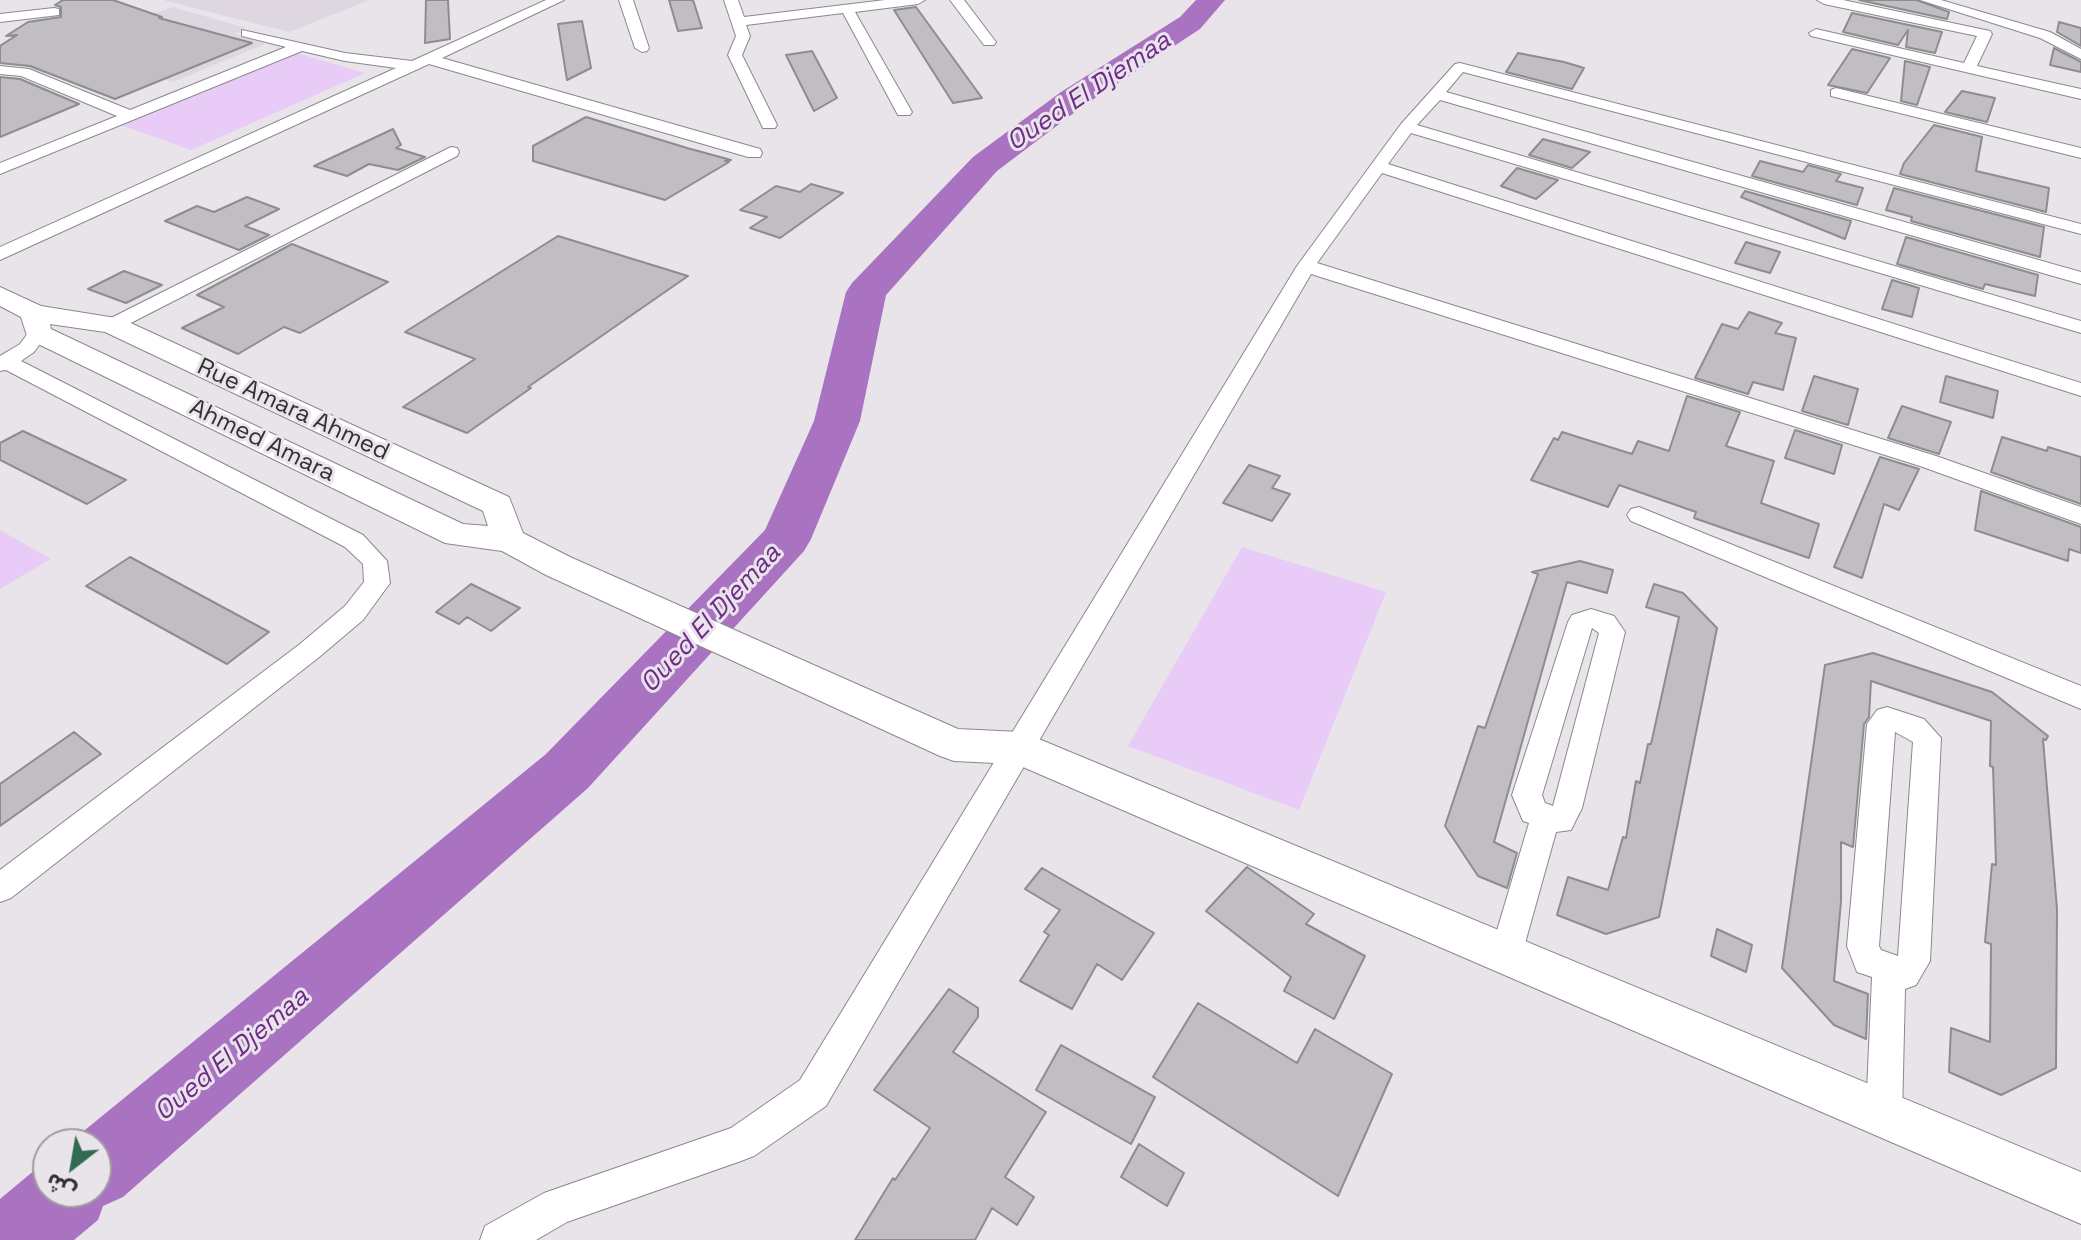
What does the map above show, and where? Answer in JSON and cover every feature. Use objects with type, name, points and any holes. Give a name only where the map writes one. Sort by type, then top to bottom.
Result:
[{"type":"street","points":[[0,254],[557,0]]},
{"type":"street","points":[[626,0],[642,48]]},
{"type":"street","points":[[731,0],[743,36],[735,55],[769,125]]},
{"type":"street","points":[[739,22],[918,0]]},
{"type":"street","points":[[957,0],[989,42]]},
{"type":"street","points":[[1824,0],[1985,34],[1969,68]]},
{"type":"street","points":[[1927,0],[2045,35],[2081,55]]},
{"type":"street","points":[[847,9],[904,112]]},
{"type":"street","points":[[0,18],[54,12]]},
{"type":"street","points":[[247,33],[299,47],[418,62],[754,153]]},
{"type":"street","points":[[1816,33],[2081,94]]},
{"type":"street","points":[[0,169],[299,47]]},
{"type":"street","points":[[499,1240],[557,1206],[741,1143],[813,1093],[1306,266],[1407,127],[1460,67],[2081,229]]},
{"type":"street","points":[[0,70],[24,72],[131,116]]},
{"type":"street","points":[[1836,93],[2081,153]]},
{"type":"street","points":[[1437,94],[2081,278]]},
{"type":"street","points":[[1407,127],[2081,327]]},
{"type":"street","points":[[112,325],[451,152]]},
{"type":"street","points":[[1377,166],[2081,390]]},
{"type":"street","points":[[1306,266],[1928,461],[2081,516]]},
{"type":"street","name":"Rue Amara Ahmed","points":[[0,295],[36,323],[112,325],[497,505],[509,540]]},
{"type":"street","points":[[0,888],[309,651],[354,613],[377,583],[375,561],[354,541],[4,364],[27,348],[36,323]]},
{"type":"street","name":"Ahmed Amara","points":[[36,323],[457,535],[509,540]]},
{"type":"street","points":[[1639,515],[2081,698]]},
{"type":"street","points":[[509,540],[558,566],[954,745],[1020,748],[2081,1198]]},
{"type":"street","points":[[1591,618],[1605,623],[1612,632],[1567,808],[1560,821],[1546,816],[1534,812],[1527,795],[1581,622],[1591,618]]},
{"type":"street","points":[[1887,718],[1914,727],[1927,738],[1914,961],[1904,974],[1889,968],[1869,961],[1863,946],[1881,724],[1887,718]]},
{"type":"street","points":[[1506,954],[1546,816]]},
{"type":"street","points":[[1884,1115],[1889,968]]},
{"type":"shaded area","points":[[163,0],[369,0],[289,32]]},
{"type":"shaded area","points":[[172,7],[246,28],[235,34],[265,44],[173,82],[146,73],[81,85],[17,65]]},
{"type":"shaded area","points":[[297,53],[365,73],[191,150],[121,125]]},
{"type":"shaded area","points":[[0,530],[51,559],[0,589]]},
{"type":"shaded area","points":[[1242,547],[1386,592],[1299,810],[1128,746]]},
{"type":"building","points":[[63,0],[113,0],[162,17],[159,18],[252,43],[115,99],[30,66],[0,63],[0,46],[17,35],[6,36],[28,22],[61,17],[61,7],[55,5]]},
{"type":"building","points":[[426,0],[448,0],[450,39],[425,43]]},
{"type":"building","points":[[669,0],[693,0],[702,28],[678,31]]},
{"type":"building","points":[[1859,0],[1917,0],[1949,12],[1947,19]]},
{"type":"building","points":[[916,7],[982,98],[953,103],[894,10]]},
{"type":"building","points":[[1852,13],[1942,32],[1935,53],[1906,47],[1908,30],[1898,45],[1843,32]]},
{"type":"building","points":[[582,21],[591,68],[567,80],[558,24]]},
{"type":"building","points":[[2059,22],[2081,28],[2081,46],[2057,32]]},
{"type":"building","points":[[2054,48],[2081,62],[2081,72],[2050,65]]},
{"type":"building","points":[[1852,49],[1890,58],[1867,93],[1828,85]]},
{"type":"building","points":[[812,51],[837,98],[814,111],[786,55]]},
{"type":"building","points":[[1518,53],[1584,68],[1572,89],[1506,72]]},
{"type":"building","points":[[1905,61],[1930,67],[1917,105],[1901,101]]},
{"type":"building","points":[[0,77],[20,79],[79,104],[0,137]]},
{"type":"building","points":[[1962,91],[1995,98],[1987,122],[1945,112]]},
{"type":"building","points":[[586,117],[731,160],[665,200],[533,161],[533,146]]},
{"type":"building","points":[[1934,125],[1982,137],[1976,171],[2049,188],[2046,212],[1900,174],[1904,163]]},
{"type":"building","points":[[393,129],[401,145],[396,148],[425,157],[398,170],[369,164],[347,176],[314,166]]},
{"type":"building","points":[[1543,139],[1590,152],[1572,168],[1529,155]]},
{"type":"building","points":[[1760,161],[1803,172],[1808,165],[1841,174],[1836,181],[1863,188],[1857,205],[1752,176]]},
{"type":"building","points":[[1517,168],[1558,180],[1536,199],[1501,186]]},
{"type":"building","points":[[811,184],[843,193],[780,238],[750,228],[767,217],[740,210],[776,186],[800,192]]},
{"type":"building","points":[[1894,188],[2044,227],[2040,257],[1911,221],[1912,217],[1886,210]]},
{"type":"building","points":[[1745,191],[1851,221],[1845,239],[1741,197]]},
{"type":"building","points":[[247,197],[279,209],[245,226],[269,235],[239,250],[165,221],[197,206],[214,212]]},
{"type":"building","points":[[558,236],[688,276],[467,433],[403,407],[475,359],[405,332]]},
{"type":"building","points":[[1906,237],[2038,275],[2035,296],[1985,284],[1983,289],[1897,264]]},
{"type":"building","points":[[1746,242],[1780,252],[1770,273],[1735,263]]},
{"type":"building","points":[[292,244],[388,282],[300,333],[284,327],[238,354],[182,328],[224,307],[197,295]]},
{"type":"building","points":[[124,271],[162,285],[126,303],[88,289]]},
{"type":"building","points":[[1892,280],[1919,288],[1912,317],[1882,309]]},
{"type":"building","points":[[1749,312],[1782,323],[1775,333],[1796,338],[1783,390],[1753,382],[1748,394],[1695,378],[1722,324],[1738,329]]},
{"type":"building","points":[[1814,376],[1858,389],[1848,425],[1802,411]]},
{"type":"building","points":[[1946,376],[1998,391],[1993,418],[1940,402]]},
{"type":"building","points":[[1687,396],[1740,412],[1726,446],[1774,461],[1761,503],[1819,524],[1809,558],[1694,518],[1696,512],[1619,485],[1608,507],[1531,480],[1554,438],[1558,440],[1562,432],[1632,454],[1638,441],[1669,451]]},
{"type":"building","points":[[1902,406],[1951,422],[1939,454],[1888,438]]},
{"type":"building","points":[[1795,430],[1842,445],[1834,474],[1785,458]]},
{"type":"building","points":[[23,431],[126,480],[87,504],[0,460],[0,443]]},
{"type":"building","points":[[2002,437],[2047,451],[2048,447],[2081,457],[2081,504],[1991,472]]},
{"type":"building","points":[[1880,457],[1919,469],[1899,510],[1884,504],[1862,578],[1834,567]]},
{"type":"building","points":[[1249,465],[1280,476],[1272,488],[1290,494],[1272,521],[1223,503]]},
{"type":"building","points":[[1981,491],[2081,527],[2081,553],[2069,549],[2068,561],[1975,530]]},
{"type":"building","points":[[130,557],[269,632],[227,664],[86,586]]},
{"type":"building","points":[[1580,561],[1613,570],[1607,593],[1567,582],[1494,842],[1517,853],[1507,888],[1478,876],[1445,826],[1478,726],[1485,728],[1538,574],[1532,572]]},
{"type":"building","points":[[471,584],[520,608],[491,631],[467,617],[459,624],[436,612]]},
{"type":"building","points":[[1654,584],[1683,593],[1717,628],[1659,917],[1606,934],[1557,915],[1568,877],[1608,890],[1623,837],[1626,838],[1636,781],[1640,783],[1648,744],[1651,744],[1679,617],[1646,607]]},
{"type":"building","points":[[1873,653],[1992,692],[2048,736],[2046,740],[2043,739],[2057,909],[2056,1068],[2001,1095],[1949,1072],[1951,1028],[1990,1042],[1991,944],[1985,942],[1992,864],[1996,865],[1993,767],[1990,766],[1991,721],[1871,681],[1853,847],[1841,842],[1841,901],[1834,981],[1868,994],[1866,1039],[1834,1025],[1782,968],[1825,665]]},
{"type":"building","points":[[74,732],[101,754],[0,826],[0,784]]},
{"type":"building","points":[[1247,867],[1314,914],[1306,924],[1365,956],[1334,1019],[1284,991],[1291,977],[1206,911]]},
{"type":"building","points":[[1042,868],[1154,933],[1122,980],[1097,964],[1072,1009],[1020,981],[1049,935],[1044,932],[1060,910],[1025,889]]},
{"type":"building","points":[[1717,929],[1752,945],[1746,972],[1711,956]]},
{"type":"building","points":[[949,989],[978,1008],[978,1017],[953,1052],[1046,1112],[1005,1177],[1034,1197],[1017,1225],[992,1208],[975,1240],[855,1240],[893,1178],[895,1180],[930,1128],[874,1090]]},
{"type":"building","points":[[1198,1003],[1297,1063],[1315,1029],[1392,1074],[1338,1196],[1153,1077]]},
{"type":"building","points":[[1061,1045],[1155,1097],[1131,1144],[1036,1090]]},
{"type":"building","points":[[1139,1144],[1184,1173],[1167,1206],[1121,1177]]},
{"type":"waterway","name":"Oued El Djemaa","points":[[112,1156],[567,771],[786,539],[837,421],[866,292],[985,164],[1072,99],[1190,23],[1211,0]]},
{"type":"waterway","name":"Oued El Djemaa","points":[[13,1240],[51,1208]]}]
